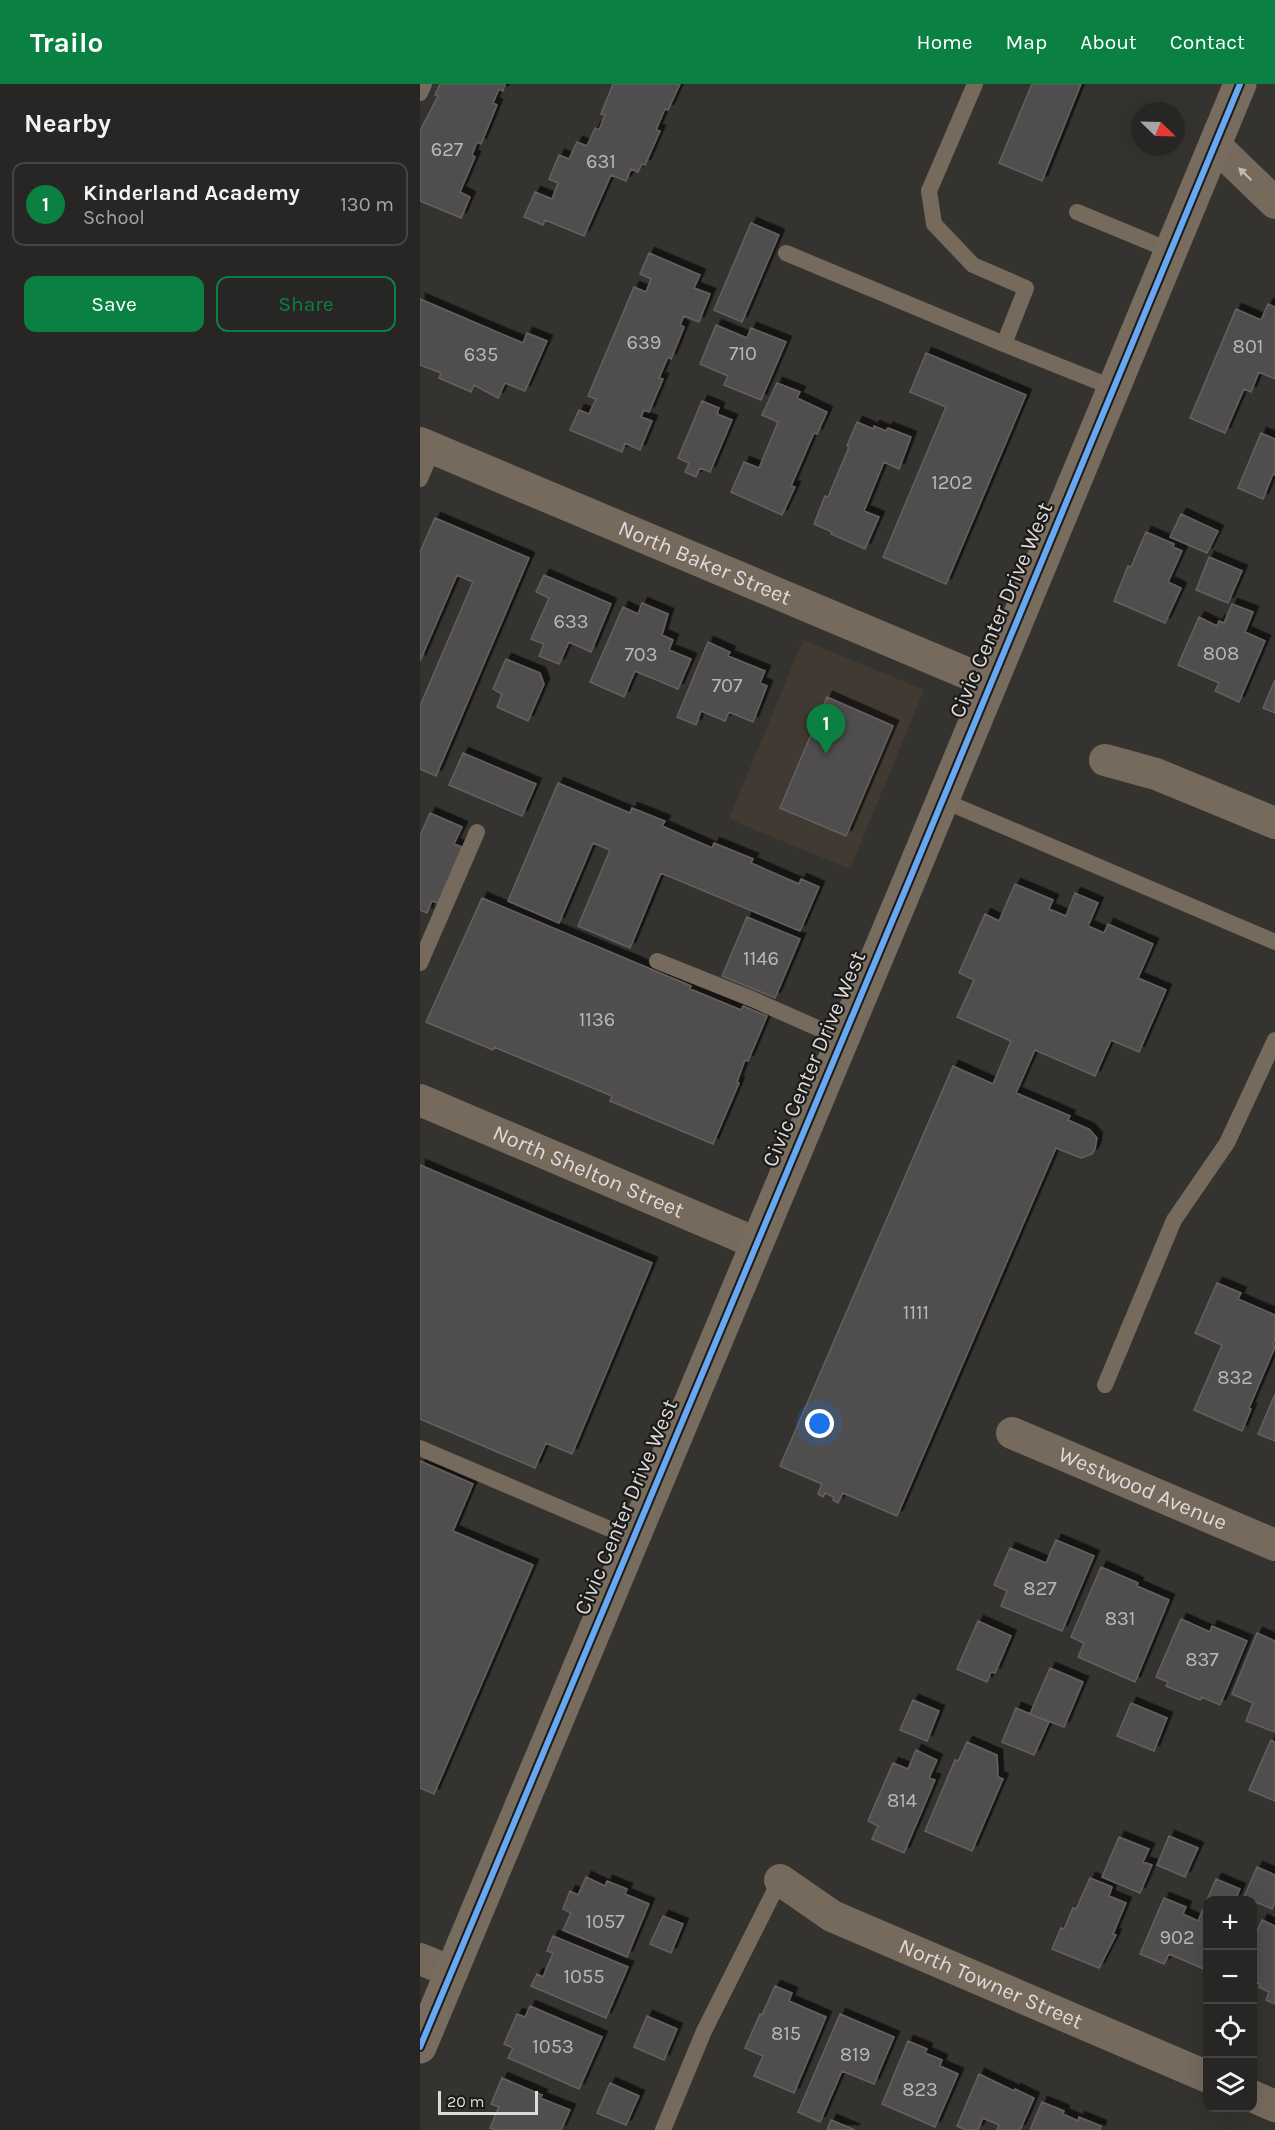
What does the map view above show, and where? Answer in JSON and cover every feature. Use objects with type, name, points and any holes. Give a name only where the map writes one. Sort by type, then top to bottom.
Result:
[{"type":"main road","name":"Civic Center Drive West","points":[[420,2047],[427,2013],[452,1972],[1240,84]]},
{"type":"street","points":[[1215,145],[1275,203]]},
{"type":"street","name":"North Baker Street","points":[[426,446],[990,683]]},
{"type":"street","points":[[1105,760],[1156,774],[1275,823]]},
{"type":"street","name":"North Shelton Street","points":[[420,1100],[756,1243]]},
{"type":"street","name":"Westwood Avenue","points":[[1012,1433],[1275,1545]]},
{"type":"street","name":"North Towner Street","points":[[780,1880],[832,1917],[1203,2075]]},
{"type":"street","points":[[420,1959],[452,1972]]},
{"type":"street","points":[[1257,2098],[1275,2106]]},
{"type":"lane","points":[[420,93],[424,84]]},
{"type":"lane","points":[[975,84],[929,190],[934,224],[973,265],[1026,288],[1004,344]]},
{"type":"lane","points":[[1077,212],[1171,251]]},
{"type":"lane","points":[[786,253],[1114,388]]},
{"type":"lane","points":[[420,479],[426,446]]},
{"type":"lane","points":[[942,800],[1275,942]]},
{"type":"lane","points":[[420,963],[477,832]]},
{"type":"lane","points":[[657,961],[752,999],[842,1039]]},
{"type":"lane","points":[[1105,1385],[1174,1220],[1227,1143],[1275,1040]]},
{"type":"lane","points":[[420,1448],[633,1539]]},
{"type":"lane","points":[[663,2130],[704,2031],[780,1880]]},
{"type":"shaded area","points":[[803,640],[924,690],[850,869],[729,819]]},
{"type":"building","points":[[440,84],[505,84],[503,91],[499,89],[493,103],[497,105],[481,144],[477,142],[472,155],[475,157],[460,192],[470,197],[461,218],[420,201],[420,131],[438,96],[435,95]]},
{"type":"building","points":[[613,84],[680,84],[668,110],[665,109],[656,130],[660,131],[645,165],[642,164],[638,172],[631,169],[626,181],[611,175],[584,236],[545,220],[543,225],[524,217],[535,192],[552,199],[558,183],[549,179],[559,155],[569,159],[577,142],[587,146],[595,128],[599,130],[605,115],[601,114]]},
{"type":"building","points":[[1032,84],[1081,84],[1042,181],[999,163]]},
{"type":"building","points":[[751,223],[779,235],[742,322],[714,310]]},
{"type":"building","points":[[649,253],[700,275],[694,288],[710,294],[699,322],[684,316],[680,325],[684,327],[671,359],[668,357],[659,378],[663,379],[649,412],[644,410],[641,417],[652,421],[640,450],[625,443],[622,452],[570,430],[579,410],[589,414],[596,399],[588,396],[634,287],[646,292],[651,279],[640,274]]},
{"type":"building","points":[[420,299],[523,343],[527,333],[547,341],[525,391],[505,383],[498,398],[474,385],[471,392],[439,378],[441,373],[420,365]]},
{"type":"building","points":[[1268,304],[1275,307],[1275,379],[1259,372],[1251,392],[1244,389],[1225,433],[1190,418],[1236,309],[1261,320]]},
{"type":"building","points":[[716,325],[747,338],[751,328],[786,342],[761,400],[724,385],[728,376],[700,364]]},
{"type":"building","points":[[926,353],[1026,395],[946,584],[883,557],[946,407],[910,392]]},
{"type":"building","points":[[777,383],[800,392],[797,398],[827,412],[817,434],[814,433],[791,486],[795,487],[782,515],[731,492],[744,462],[759,468],[778,422],[762,415]]},
{"type":"building","points":[[702,401],[719,408],[717,414],[732,420],[710,472],[700,468],[696,477],[685,472],[689,463],[678,458]]},
{"type":"building","points":[[857,422],[873,429],[874,426],[886,431],[888,428],[911,437],[899,469],[884,462],[864,511],[879,517],[865,549],[814,524],[825,496],[828,497]]},
{"type":"building","points":[[1261,433],[1275,439],[1275,475],[1273,474],[1263,499],[1238,488]]},
{"type":"building","points":[[1181,514],[1218,531],[1207,553],[1170,537]]},
{"type":"building","points":[[435,518],[529,558],[436,776],[420,769],[420,706],[473,582],[457,575],[420,661],[420,552]]},
{"type":"building","points":[[1146,532],[1174,544],[1173,547],[1182,551],[1168,582],[1181,588],[1165,623],[1114,601],[1128,566],[1131,567]]},
{"type":"building","points":[[1209,557],[1242,571],[1228,603],[1196,590]]},
{"type":"building","points":[[544,575],[611,604],[591,652],[569,642],[559,664],[539,656],[544,644],[531,639],[549,598],[536,592]]},
{"type":"building","points":[[642,603],[668,614],[662,635],[673,640],[669,650],[691,659],[678,689],[635,671],[624,697],[590,682],[623,607],[638,614]]},
{"type":"building","points":[[1232,604],[1253,612],[1245,632],[1265,641],[1239,702],[1215,691],[1219,683],[1178,665],[1199,617],[1217,626],[1219,621],[1224,623]]},
{"type":"building","points":[[708,642],[730,652],[728,656],[765,671],[760,683],[767,686],[753,722],[729,712],[725,721],[701,711],[696,725],[677,717]]},
{"type":"building","points":[[506,659],[540,673],[544,684],[528,721],[497,707],[502,694],[493,689]]},
{"type":"building","points":[[1275,680],[1275,713],[1263,708]]},
{"type":"building","points":[[827,697],[893,726],[846,836],[780,808]]},
{"type":"building","points":[[463,753],[536,784],[522,816],[449,785]]},
{"type":"building","points":[[558,783],[630,813],[632,808],[665,821],[662,826],[712,848],[714,843],[753,859],[751,863],[799,884],[801,879],[819,887],[800,931],[661,873],[630,948],[578,926],[610,850],[593,843],[559,923],[508,901]]},
{"type":"building","points":[[430,813],[462,827],[454,844],[462,847],[438,903],[432,901],[427,913],[420,910],[420,836]]},
{"type":"building","points":[[1015,884],[1053,900],[1049,909],[1066,916],[1075,893],[1098,903],[1088,926],[1104,933],[1108,924],[1153,944],[1138,978],[1166,990],[1139,1052],[1111,1040],[1095,1076],[1035,1050],[1016,1093],[1070,1116],[1068,1120],[1089,1129],[1097,1138],[1095,1149],[1092,1154],[1081,1158],[1056,1148],[897,1516],[843,1493],[838,1503],[833,1500],[834,1497],[825,1493],[823,1497],[818,1494],[822,1484],[780,1466],[953,1066],[993,1084],[1011,1041],[957,1017],[974,980],[959,973],[985,914],[999,921]]},
{"type":"building","points":[[482,898],[691,986],[690,989],[741,1010],[743,1006],[767,1016],[748,1061],[745,1060],[737,1082],[739,1083],[713,1144],[610,1101],[612,1096],[494,1047],[493,1050],[426,1022]]},
{"type":"building","points":[[747,917],[800,939],[775,998],[722,976]]},
{"type":"building","points":[[420,1165],[652,1263],[572,1454],[546,1443],[535,1468],[420,1419]]},
{"type":"building","points":[[1217,1283],[1241,1293],[1238,1299],[1275,1315],[1273,1344],[1275,1347],[1249,1408],[1251,1409],[1242,1431],[1194,1410],[1222,1345],[1195,1333]]},
{"type":"building","points":[[1275,1394],[1275,1441],[1258,1434]]},
{"type":"building","points":[[420,1461],[473,1484],[453,1531],[533,1565],[434,1794],[420,1788]]},
{"type":"building","points":[[1056,1540],[1094,1556],[1062,1631],[1001,1606],[1007,1591],[994,1585],[1010,1548],[1046,1563]]},
{"type":"building","points":[[1101,1567],[1169,1600],[1135,1682],[1078,1657],[1084,1643],[1071,1637]]},
{"type":"building","points":[[1181,1619],[1210,1632],[1212,1626],[1247,1641],[1220,1705],[1202,1697],[1200,1700],[1166,1686],[1168,1682],[1156,1677]]},
{"type":"building","points":[[978,1621],[1011,1636],[995,1673],[991,1672],[987,1682],[957,1669]]},
{"type":"building","points":[[1257,1633],[1275,1641],[1275,1732],[1246,1721],[1253,1703],[1232,1694]]},
{"type":"building","points":[[1050,1668],[1083,1682],[1064,1727],[1030,1714]]},
{"type":"building","points":[[913,1700],[939,1711],[927,1741],[900,1730]]},
{"type":"building","points":[[1131,1703],[1167,1718],[1154,1751],[1117,1736]]},
{"type":"building","points":[[1016,1708],[1049,1722],[1034,1755],[1002,1742]]},
{"type":"building","points":[[1271,1740],[1275,1742],[1275,1801],[1249,1790]]},
{"type":"building","points":[[967,1742],[997,1755],[998,1777],[1003,1779],[972,1851],[925,1831],[955,1760],[958,1761]]},
{"type":"building","points":[[916,1750],[937,1760],[929,1778],[935,1780],[904,1853],[872,1839],[878,1826],[868,1821],[893,1763],[908,1769]]},
{"type":"building","points":[[1169,1836],[1198,1848],[1185,1877],[1157,1865]]},
{"type":"building","points":[[1119,1837],[1149,1849],[1143,1862],[1152,1865],[1140,1893],[1102,1877]]},
{"type":"building","points":[[1257,1867],[1275,1875],[1275,1902],[1272,1909],[1257,1903],[1257,1896],[1244,1896]]},
{"type":"building","points":[[586,1877],[605,1886],[607,1881],[627,1889],[625,1894],[649,1904],[627,1957],[563,1930],[571,1913],[563,1909],[570,1891],[578,1895]]},
{"type":"building","points":[[1090,1878],[1112,1887],[1109,1896],[1126,1903],[1113,1934],[1116,1935],[1099,1968],[1052,1949],[1073,1908],[1076,1909]]},
{"type":"building","points":[[1216,1879],[1240,1889],[1237,1896],[1209,1896]]},
{"type":"building","points":[[1164,1898],[1186,1907],[1183,1914],[1198,1921],[1203,1909],[1203,1969],[1169,1954],[1164,1964],[1140,1954]]},
{"type":"building","points":[[663,1916],[683,1924],[671,1953],[650,1944]]},
{"type":"building","points":[[1262,1920],[1275,1926],[1275,2004],[1266,2000],[1269,1992],[1259,1987],[1260,1984],[1257,1983],[1257,1931]]},
{"type":"building","points":[[553,1936],[628,1967],[606,2018],[531,1986],[537,1974],[543,1977],[553,1953],[547,1951]]},
{"type":"building","points":[[775,1986],[792,1993],[789,2001],[826,2017],[794,2093],[754,2076],[763,2056],[745,2048]]},
{"type":"building","points":[[530,2006],[602,2037],[579,2089],[508,2058],[513,2048],[504,2044],[517,2014],[525,2017]]},
{"type":"building","points":[[840,2014],[894,2037],[874,2084],[842,2071],[820,2122],[798,2112]]},
{"type":"building","points":[[647,2016],[677,2029],[664,2060],[634,2047]]},
{"type":"building","points":[[908,2041],[927,2049],[925,2053],[942,2060],[940,2066],[958,2074],[935,2127],[882,2104]]},
{"type":"building","points":[[979,2074],[1034,2098],[1020,2130],[997,2130],[999,2125],[983,2118],[978,2130],[966,2130],[957,2126]]},
{"type":"building","points":[[502,2078],[542,2095],[540,2098],[570,2110],[561,2130],[496,2130],[490,2128],[499,2107],[491,2104]]},
{"type":"building","points":[[610,2083],[639,2096],[626,2125],[597,2113]]},
{"type":"building","points":[[1042,2102],[1064,2111],[1063,2114],[1078,2121],[1079,2117],[1101,2126],[1100,2130],[1030,2130]]},
{"type":"building","points":[[831,2120],[855,2130],[827,2130]]},
{"type":"cycle path","points":[[420,2047],[1240,84]]},
{"type":"place","name":"Kinderland Academy","points":[[826,754]]}]
